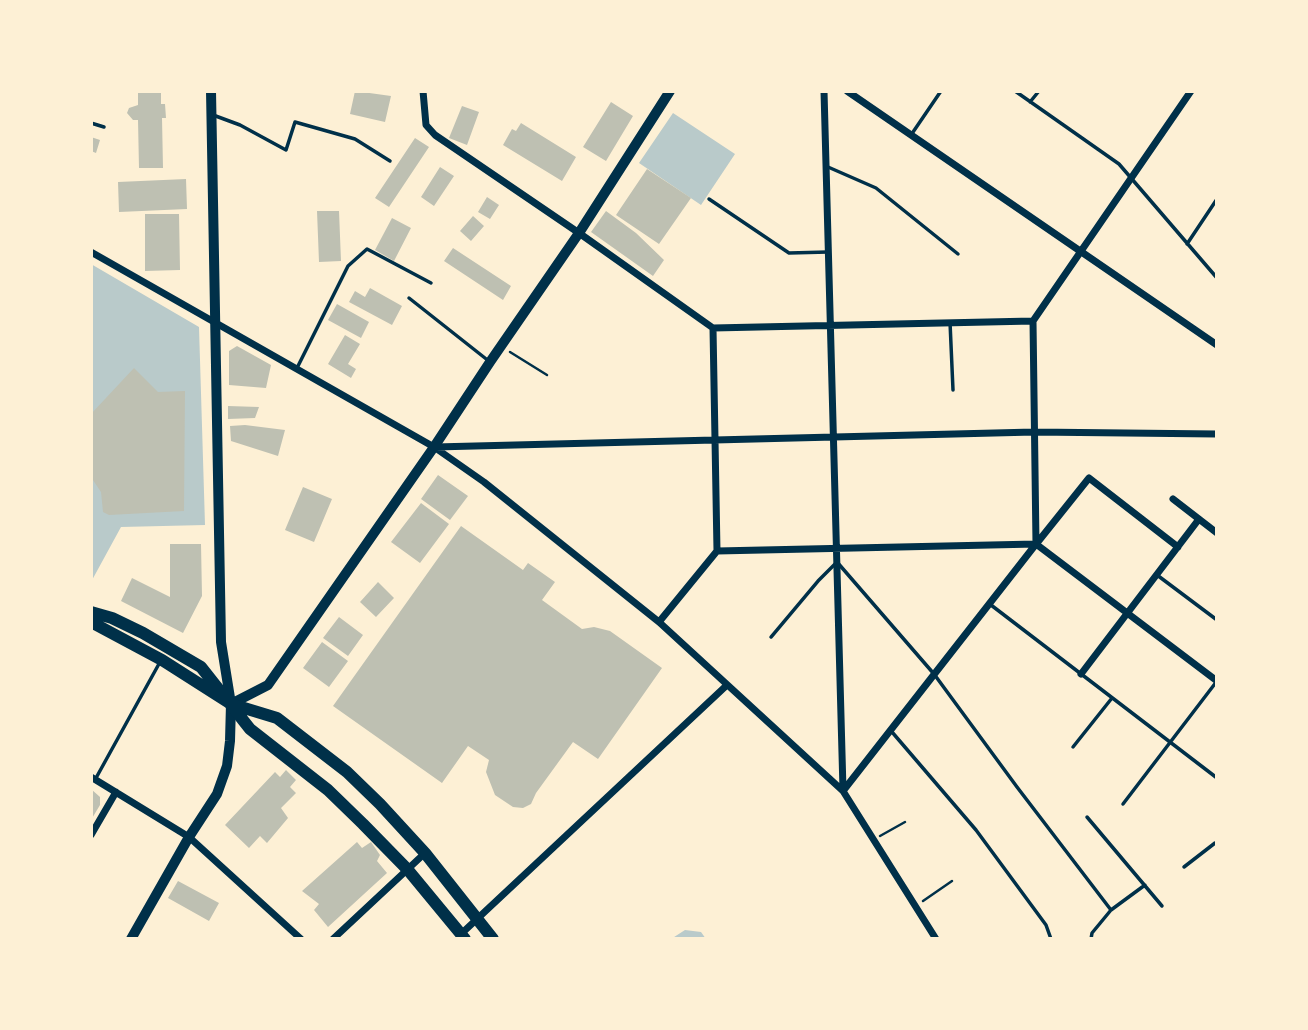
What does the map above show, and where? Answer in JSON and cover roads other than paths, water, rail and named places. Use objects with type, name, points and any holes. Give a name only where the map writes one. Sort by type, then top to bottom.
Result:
[{"type":"main road","points":[[91,612],[112,618],[143,633],[201,667],[250,729],[328,790],[408,870],[463,936]]},
{"type":"main road","points":[[91,622],[162,660],[230,704],[276,718],[337,764],[380,804],[425,853],[493,939]]},
{"type":"street","points":[[131,939],[189,837],[217,794],[228,766],[230,704],[221,642],[211,91]]},
{"type":"street","points":[[423,91],[426,125],[435,135],[713,328],[1033,321]]},
{"type":"street","points":[[230,704],[268,684],[434,447],[579,233],[670,91]]},
{"type":"street","points":[[824,91],[843,791]]},
{"type":"street","points":[[847,91],[1217,345]]},
{"type":"street","points":[[1036,544],[1033,321],[1191,91]]},
{"type":"street","points":[[91,252],[434,447],[484,481],[659,622],[843,791],[936,939]]},
{"type":"street","points":[[659,622],[717,551],[713,328]]},
{"type":"street","points":[[434,447],[1034,432],[1217,434]]},
{"type":"street","points":[[843,791],[1089,478],[1178,547]]},
{"type":"street","points":[[1173,499],[1217,533]]},
{"type":"street","points":[[1081,674],[1199,519]]},
{"type":"street","points":[[717,551],[1036,544],[1217,681]]},
{"type":"street","points":[[463,936],[477,918],[727,685]]},
{"type":"street","points":[[93,779],[189,837],[301,939]]},
{"type":"street","points":[[91,835],[116,792]]},
{"type":"street","points":[[333,939],[425,853]]},
{"type":"lane","points":[[911,135],[941,91]]},
{"type":"lane","points":[[1015,91],[1119,164],[1217,278]]},
{"type":"lane","points":[[1030,102],[1039,91]]},
{"type":"lane","points":[[211,114],[240,125],[286,150],[295,122],[355,139],[390,161]]},
{"type":"lane","points":[[91,122],[104,127]]},
{"type":"lane","points":[[826,167],[876,188],[958,254]]},
{"type":"lane","points":[[709,199],[789,253],[828,252]]},
{"type":"lane","points":[[1187,244],[1217,199]]},
{"type":"lane","points":[[297,368],[348,266],[367,249],[430,283]]},
{"type":"lane","points":[[410,298],[490,362]]},
{"type":"lane","points":[[950,322],[953,390]]},
{"type":"lane","points":[[771,637],[837,562],[934,674],[1111,910]]},
{"type":"lane","points":[[1157,575],[1217,620]]},
{"type":"lane","points":[[991,604],[1217,778]]},
{"type":"lane","points":[[93,779],[162,660]]},
{"type":"lane","points":[[1123,804],[1217,681]]},
{"type":"lane","points":[[1073,747],[1112,698]]},
{"type":"lane","points":[[891,730],[976,830],[1046,925],[1051,939]]},
{"type":"lane","points":[[1087,817],[1162,906]]},
{"type":"lane","points":[[1184,867],[1215,843],[1217,845]]},
{"type":"lane","points":[[1091,939],[1092,933],[1111,910],[1145,885]]}]
